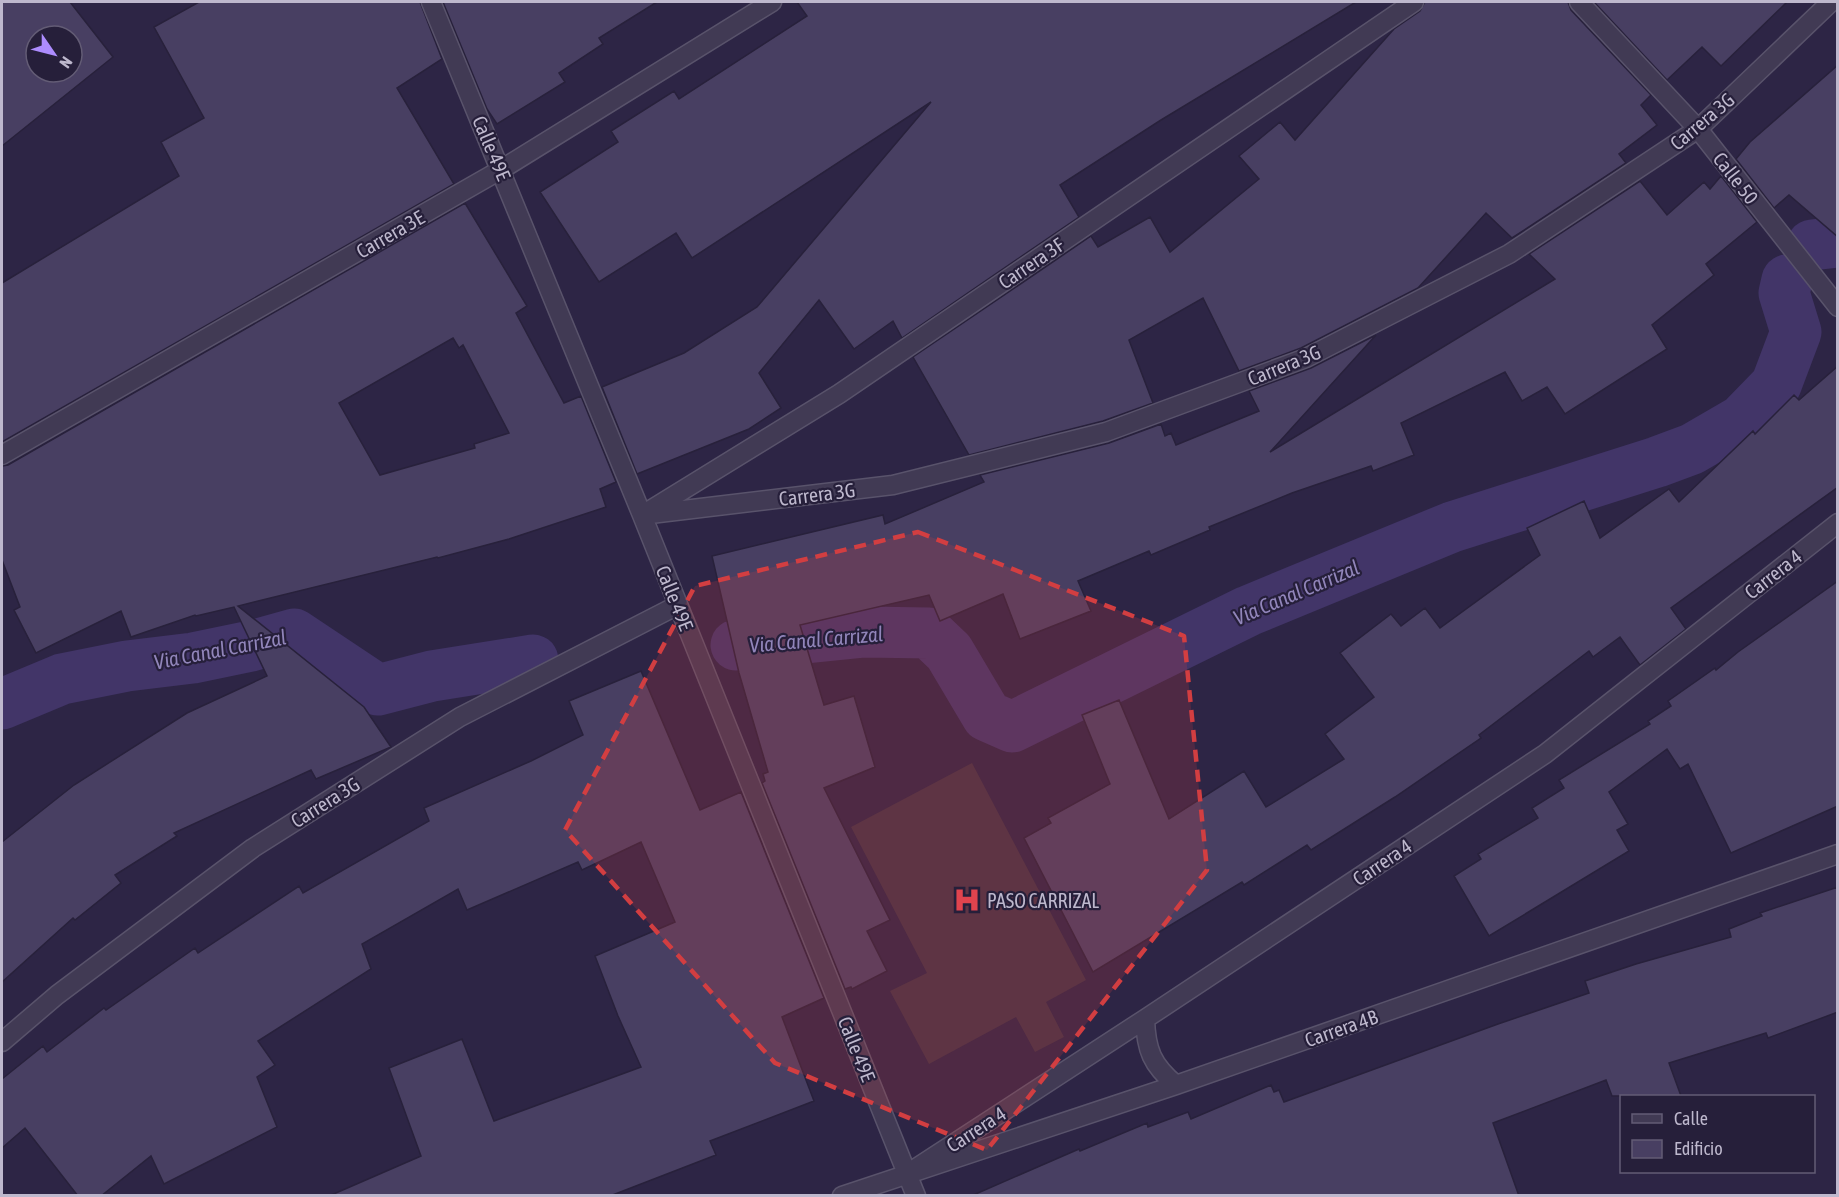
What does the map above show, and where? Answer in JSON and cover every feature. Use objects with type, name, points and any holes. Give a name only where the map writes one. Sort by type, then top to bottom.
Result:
[{"type":"street","name":"Calle 49E","points":[[431,2],[502,170],[916,1196]]},
{"type":"street","name":"Carrera 3E","points":[[2,455],[502,170],[772,2]]},
{"type":"street","name":"Carrera 3F","points":[[642,515],[839,394],[1414,2]]},
{"type":"street","name":"Calle 50","points":[[1579,2],[1698,129],[1838,307]]},
{"type":"street","name":"Carrera 3G","points":[[642,515],[893,485],[1117,428],[1306,358],[1499,259],[1698,129],[1831,2]]},
{"type":"street","name":"Carrera 4","points":[[907,1174],[1545,754],[1838,523]]},
{"type":"street","name":"Carrera 3G","points":[[2,1042],[57,995],[253,848],[460,717],[678,605]]},
{"type":"street","name":"Carrera 4B","points":[[842,1196],[1176,1085],[1838,854]]},
{"type":"street","points":[[1145,1019],[1145,1038],[1151,1057],[1161,1073],[1176,1085]]},
{"type":"highlighted area","points":[[918,532],[1184,636],[1207,870],[987,1150],[775,1063],[565,830],[695,586]]},
{"type":"shaded area","name":"PASO CARRIZAL","points":[[972,763],[1086,980],[1046,1002],[1064,1037],[1035,1052],[1016,1017],[929,1064],[890,991],[927,973],[851,827]]},
{"type":"building","points":[[2,2],[70,2],[113,57],[84,80],[84,24],[24,24],[24,84],[79,84],[2,146]]},
{"type":"building","points":[[199,2],[420,2],[442,59],[397,88],[454,184],[2,442],[2,283],[179,176],[161,142],[204,118],[154,27]]},
{"type":"building","points":[[443,2],[657,2],[599,38],[603,44],[559,73],[565,82],[497,124],[487,109]]},
{"type":"building","points":[[797,2],[1356,2],[1161,120],[1060,185],[1079,217],[902,338],[893,321],[854,349],[819,300],[759,373],[781,408],[749,429],[637,474],[602,387],[684,353],[757,307],[931,102],[692,258],[676,233],[599,282],[540,192],[618,142],[611,131],[674,91],[679,99],[807,16]]},
{"type":"building","points":[[1425,2],[1568,2],[1571,10],[1651,95],[1641,105],[1657,125],[1619,154],[1626,163],[1512,238],[1486,213],[1418,288],[1301,348],[1239,371],[1203,298],[1129,340],[1153,403],[1103,421],[969,455],[913,357],[1091,236],[1098,247],[1150,217],[1170,252],[1259,179],[1239,156],[1280,122],[1295,140],[1394,29],[1420,11]]},
{"type":"building","points":[[1594,2],[1787,2],[1721,66],[1702,47],[1667,80]]},
{"type":"building","points":[[1838,65],[1838,237],[1789,195],[1774,208],[1736,159],[1750,142]]},
{"type":"building","points":[[1721,176],[1757,222],[1706,264],[1714,275],[1652,325],[1667,349],[1565,414],[1547,387],[1522,401],[1505,372],[1401,423],[1414,455],[1373,471],[1371,466],[1292,493],[1209,527],[1210,530],[1151,555],[1149,551],[1078,581],[1091,611],[1020,639],[1003,594],[940,621],[929,595],[800,625],[824,705],[854,696],[875,767],[824,788],[890,920],[867,931],[887,971],[852,989],[851,987],[845,989],[762,783],[765,781],[763,774],[768,772],[739,673],[712,556],[883,515],[885,524],[984,482],[980,475],[1109,443],[1161,424],[1165,436],[1171,433],[1176,445],[1259,411],[1249,391],[1311,368],[1376,335],[1270,452],[1555,279],[1529,254],[1640,181],[1667,215],[1704,182],[1710,189]]},
{"type":"building","points":[[465,203],[527,306],[516,313],[564,403],[581,396],[616,482],[600,489],[606,507],[509,539],[238,606],[364,707],[391,747],[316,779],[311,770],[174,833],[177,836],[115,875],[121,883],[75,920],[73,918],[2,982],[2,842],[74,785],[187,713],[267,676],[234,607],[195,615],[131,637],[121,611],[36,653],[14,610],[20,607],[2,560],[2,466],[8,465]],"holes":[[[453,338],[459,348],[463,345],[509,433],[474,444],[475,448],[380,475],[339,403]]]},
{"type":"building","points":[[1838,366],[1838,487],[1671,608],[1686,629],[1640,665],[1620,637],[1593,657],[1589,651],[1479,735],[1481,738],[1395,797],[1311,850],[1307,845],[1244,885],[1242,882],[1093,972],[1024,838],[1051,823],[1048,818],[1110,784],[1082,715],[1119,700],[1169,819],[1244,771],[1266,807],[1344,759],[1325,734],[1374,697],[1340,653],[1391,614],[1401,626],[1425,608],[1440,628],[1540,555],[1527,528],[1584,501],[1600,538],[1669,489],[1679,502],[1753,431],[1755,434],[1794,395],[1799,400]]},
{"type":"building","points":[[1838,581],[1838,806],[1731,853],[1688,764],[1680,769],[1667,749],[1609,792],[1628,824],[1617,830],[1629,851],[1489,936],[1454,876],[1481,859],[1478,854],[1538,818],[1532,808],[1564,788],[1559,780],[1650,724],[1648,721],[1671,706],[1668,701],[1715,668],[1716,670]]},
{"type":"building","points":[[641,671],[700,810],[741,792],[824,998],[782,1017],[814,1101],[710,1141],[716,1155],[610,1196],[329,1196],[421,1156],[389,1068],[462,1039],[494,1121],[641,1067],[595,956],[675,922],[641,842],[582,870],[578,862],[467,910],[458,889],[362,944],[371,969],[258,1041],[275,1065],[257,1077],[277,1127],[164,1184],[151,1156],[101,1196],[78,1196],[25,1128],[2,1148],[2,1079],[43,1046],[47,1052],[104,1008],[106,1010],[195,948],[198,953],[299,886],[303,893],[429,821],[424,808],[531,761],[583,735],[569,701]]},
{"type":"building","points":[[1838,887],[1838,1012],[1768,1038],[1766,1033],[1669,1063],[1681,1095],[1612,1096],[1606,1080],[1493,1123],[1519,1196],[971,1196],[1079,1149],[1080,1151],[1147,1123],[1148,1127],[1188,1112],[1191,1119],[1271,1085],[1274,1092],[1279,1090],[1284,1102],[1589,993],[1585,981],[1731,937],[1729,929],[1762,916],[1760,913]]},
{"type":"waterway","name":"Via Canal Carrizal","points":[[1812,245],[1838,242]]},
{"type":"waterway","name":"Via Canal Carrizal","points":[[736,645],[865,632],[929,633],[949,652],[987,716],[1012,727],[1248,611],[1452,527],[1692,449],[1742,420],[1776,385],[1796,332],[1784,293],[1787,280]]},
{"type":"waterway","name":"Via Canal Carrizal","points":[[2,704],[62,679],[127,666],[193,658],[294,634],[378,690],[432,676],[533,660]]},
{"type":"place","name":"PASO CARRIZAL","points":[[967,900]]}]
